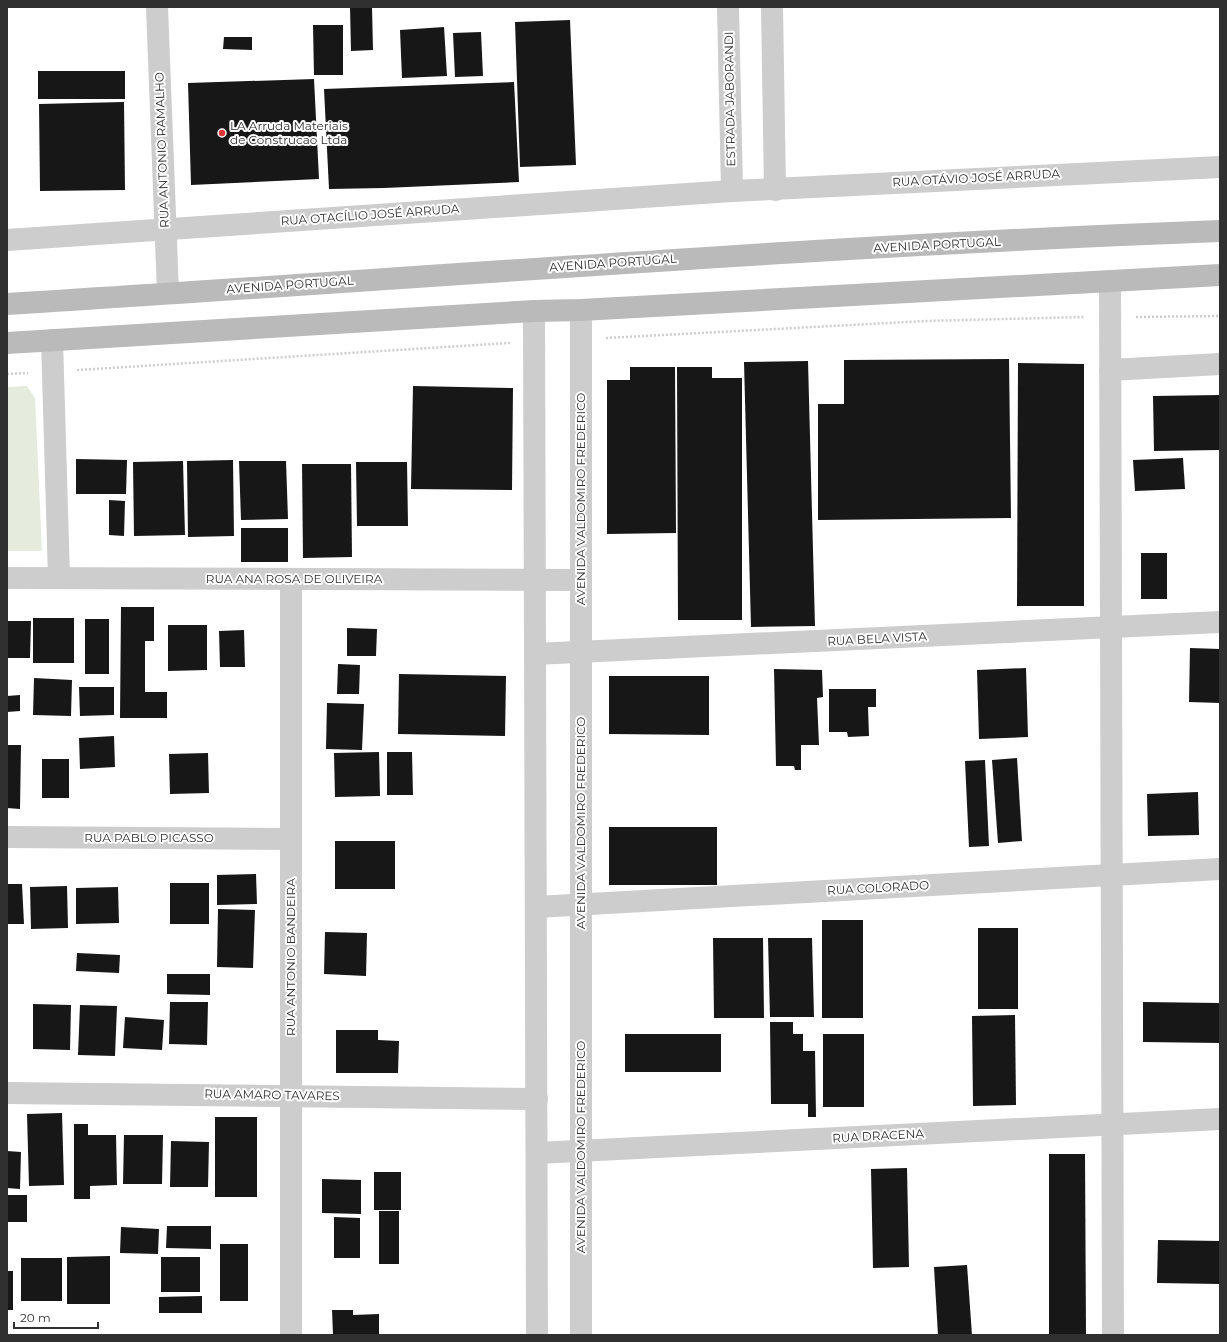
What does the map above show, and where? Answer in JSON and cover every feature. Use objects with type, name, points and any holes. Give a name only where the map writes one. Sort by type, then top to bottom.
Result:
[{"type":"main road","name":"AVENIDA PORTUGAL","points":[[7,304],[714,257],[1091,236],[1220,231]]},
{"type":"main road","points":[[7,343],[534,311],[581,310],[1220,275]]},
{"type":"street","name":"RUA ANTONIO RAMALHO","points":[[157,7],[168,293]]},
{"type":"street","name":"ESTRADA JABORANDI","points":[[728,7],[732,191]]},
{"type":"street","points":[[772,7],[775,190]]},
{"type":"street","name":"RUA OTÁVIO JOSÉ ARRUDA","points":[[732,191],[775,190],[1027,175],[1220,167]]},
{"type":"street","name":"RUA OTACÍLIO JOSÉ ARRUDA","points":[[7,240],[732,191]]},
{"type":"street","points":[[1110,281],[1113,1335]]},
{"type":"street","name":"AVENIDA VALDOMIRO FREDERICO","points":[[581,310],[581,1335]]},
{"type":"street","points":[[534,311],[537,1335]]},
{"type":"street","points":[[52,340],[59,578]]},
{"type":"street","points":[[1110,370],[1220,364]]},
{"type":"street","name":"RUA ANA ROSA DE OLIVEIRA","points":[[7,578],[581,580]]},
{"type":"street","name":"RUA ANTONIO BANDEIRA","points":[[290,579],[291,1335]]},
{"type":"street","name":"RUA BELA VISTA","points":[[535,654],[1220,622]]},
{"type":"street","name":"RUA PABLO PICASSO","points":[[7,837],[290,839]]},
{"type":"street","name":"RUA COLORADO","points":[[536,907],[1220,869]]},
{"type":"street","name":"RUA AMARO TAVARES","points":[[7,1093],[290,1095],[536,1099]]},
{"type":"street","name":"RUA DRACENA","points":[[536,1153],[1220,1119]]},
{"type":"path","points":[[581,339],[926,321],[1220,316]]},
{"type":"path","points":[[7,374],[534,341]]},
{"type":"shaded area","points":[[27,386],[35,398],[42,551],[7,551],[7,387]]},
{"type":"building","points":[[350,7],[372,7],[373,50],[351,51]]},
{"type":"building","points":[[570,20],[576,165],[520,167],[515,22]]},
{"type":"building","points":[[313,25],[343,25],[343,75],[314,75]]},
{"type":"building","points":[[444,27],[447,76],[402,78],[400,30]]},
{"type":"building","points":[[481,32],[483,76],[455,77],[453,33]]},
{"type":"building","points":[[224,37],[252,37],[252,50],[223,49]]},
{"type":"building","points":[[38,71],[125,71],[125,99],[38,99]]},
{"type":"building","points":[[314,79],[319,179],[191,185],[188,83]]},
{"type":"building","points":[[514,82],[519,182],[329,189],[324,89]]},
{"type":"building","points":[[124,102],[125,190],[40,191],[39,104]]},
{"type":"building","points":[[1009,359],[1011,518],[818,520],[818,404],[844,404],[844,360]]},
{"type":"building","points":[[808,361],[815,626],[751,627],[744,362]]},
{"type":"building","points":[[1018,363],[1084,364],[1084,606],[1017,606]]},
{"type":"building","points":[[630,367],[675,367],[676,533],[607,534],[607,380],[630,380]]},
{"type":"building","points":[[677,367],[712,367],[712,378],[742,378],[742,620],[678,620]]},
{"type":"building","points":[[413,386],[513,388],[512,490],[411,489]]},
{"type":"building","points":[[1220,395],[1220,450],[1154,451],[1153,396]]},
{"type":"building","points":[[1183,458],[1185,489],[1135,491],[1133,460]]},
{"type":"building","points":[[76,459],[127,460],[126,494],[76,494]]},
{"type":"building","points":[[233,460],[234,536],[188,537],[187,461]]},
{"type":"building","points":[[183,461],[185,535],[134,536],[133,462]]},
{"type":"building","points":[[239,461],[286,461],[288,519],[241,520]]},
{"type":"building","points":[[356,462],[407,462],[408,526],[357,526]]},
{"type":"building","points":[[302,464],[351,464],[352,557],[303,558]]},
{"type":"building","points":[[109,500],[125,501],[124,536],[109,535]]},
{"type":"building","points":[[241,528],[288,528],[288,562],[241,562]]},
{"type":"building","points":[[1141,553],[1167,553],[1167,599],[1141,599]]},
{"type":"building","points":[[121,607],[154,607],[154,641],[145,641],[145,692],[167,692],[167,718],[120,718]]},
{"type":"building","points":[[33,618],[74,618],[74,663],[33,663]]},
{"type":"building","points":[[85,619],[109,619],[109,674],[85,674]]},
{"type":"building","points":[[7,621],[31,621],[30,658],[7,658]]},
{"type":"building","points":[[168,625],[207,625],[207,670],[168,671]]},
{"type":"building","points":[[347,628],[377,629],[376,656],[347,656]]},
{"type":"building","points":[[244,630],[245,667],[220,667],[219,631]]},
{"type":"building","points":[[1190,648],[1220,649],[1220,703],[1189,702]]},
{"type":"building","points":[[338,664],[360,665],[359,694],[337,694]]},
{"type":"building","points":[[1026,668],[1028,737],[979,739],[977,670]]},
{"type":"building","points":[[774,669],[822,670],[823,697],[817,698],[819,745],[801,745],[801,770],[795,770],[794,766],[776,766]]},
{"type":"building","points":[[399,674],[506,676],[505,736],[398,734]]},
{"type":"building","points":[[609,676],[709,676],[709,735],[609,734]]},
{"type":"building","points":[[34,678],[72,680],[71,716],[33,715]]},
{"type":"building","points":[[79,687],[114,687],[114,715],[80,716]]},
{"type":"building","points":[[829,689],[876,689],[876,707],[868,707],[869,736],[848,737],[847,732],[829,732]]},
{"type":"building","points":[[20,695],[20,711],[7,712],[7,696]]},
{"type":"building","points":[[327,703],[364,704],[362,750],[326,749]]},
{"type":"building","points":[[114,736],[115,767],[80,769],[79,738]]},
{"type":"building","points":[[7,745],[21,745],[20,809],[7,808]]},
{"type":"building","points":[[379,752],[380,796],[335,797],[334,753]]},
{"type":"building","points":[[387,752],[412,752],[413,795],[387,795]]},
{"type":"building","points":[[208,753],[209,793],[170,794],[169,754]]},
{"type":"building","points":[[1017,758],[1022,841],[998,843],[992,760]]},
{"type":"building","points":[[42,759],[69,759],[69,798],[42,798]]},
{"type":"building","points":[[985,760],[989,846],[969,847],[965,761]]},
{"type":"building","points":[[1198,792],[1199,835],[1148,836],[1147,794]]},
{"type":"building","points":[[609,827],[717,827],[717,885],[609,885]]},
{"type":"building","points":[[335,841],[395,841],[395,889],[335,889]]},
{"type":"building","points":[[256,874],[257,904],[217,905],[217,875]]},
{"type":"building","points":[[170,883],[209,883],[209,924],[170,924]]},
{"type":"building","points":[[7,884],[22,884],[24,924],[7,924]]},
{"type":"building","points":[[67,886],[68,928],[31,929],[30,887]]},
{"type":"building","points":[[118,887],[119,923],[76,924],[76,888]]},
{"type":"building","points":[[218,909],[255,910],[253,968],[217,967]]},
{"type":"building","points":[[822,920],[863,920],[863,1018],[822,1018]]},
{"type":"building","points":[[978,928],[1018,928],[1018,1009],[978,1009]]},
{"type":"building","points":[[325,932],[367,933],[366,976],[324,974]]},
{"type":"building","points":[[713,938],[763,938],[764,1018],[714,1018]]},
{"type":"building","points":[[768,938],[812,938],[814,1017],[770,1017]]},
{"type":"building","points":[[77,953],[120,955],[119,973],[76,971]]},
{"type":"building","points":[[167,974],[210,974],[210,995],[167,994]]},
{"type":"building","points":[[170,1002],[208,1002],[207,1045],[169,1044]]},
{"type":"building","points":[[1143,1002],[1220,1003],[1220,1043],[1143,1042]]},
{"type":"building","points":[[33,1004],[71,1005],[70,1050],[33,1049]]},
{"type":"building","points":[[80,1005],[117,1006],[115,1056],[78,1055]]},
{"type":"building","points":[[1015,1015],[1016,1105],[973,1106],[972,1016]]},
{"type":"building","points":[[125,1017],[164,1020],[162,1050],[123,1048]]},
{"type":"building","points":[[770,1022],[793,1022],[793,1034],[803,1034],[803,1051],[815,1051],[816,1117],[808,1117],[808,1104],[771,1104]]},
{"type":"building","points":[[336,1030],[378,1030],[378,1040],[399,1041],[398,1073],[336,1073]]},
{"type":"building","points":[[625,1034],[721,1034],[721,1072],[625,1072]]},
{"type":"building","points":[[823,1034],[864,1034],[864,1107],[823,1107]]},
{"type":"building","points":[[62,1113],[64,1185],[29,1186],[27,1114]]},
{"type":"building","points":[[215,1117],[257,1117],[257,1197],[215,1197]]},
{"type":"building","points":[[74,1124],[88,1124],[88,1135],[116,1135],[117,1185],[90,1186],[90,1199],[74,1199]]},
{"type":"building","points":[[124,1135],[163,1135],[162,1184],[123,1184]]},
{"type":"building","points":[[171,1141],[209,1142],[208,1187],[170,1187]]},
{"type":"building","points":[[7,1151],[21,1152],[20,1189],[7,1188]]},
{"type":"building","points":[[1049,1154],[1085,1154],[1086,1335],[1049,1335]]},
{"type":"building","points":[[907,1168],[909,1267],[873,1268],[871,1169]]},
{"type":"building","points":[[374,1172],[401,1172],[401,1210],[374,1210]]},
{"type":"building","points":[[322,1179],[361,1180],[361,1214],[322,1213]]},
{"type":"building","points":[[7,1195],[27,1195],[27,1222],[7,1222]]},
{"type":"building","points":[[379,1211],[399,1211],[399,1264],[379,1264]]},
{"type":"building","points":[[334,1217],[360,1218],[360,1258],[334,1258]]},
{"type":"building","points":[[167,1226],[211,1226],[211,1249],[166,1248]]},
{"type":"building","points":[[121,1227],[159,1229],[158,1254],[120,1253]]},
{"type":"building","points":[[1158,1240],[1220,1241],[1220,1284],[1157,1283]]},
{"type":"building","points":[[220,1244],[248,1244],[248,1301],[220,1301]]},
{"type":"building","points":[[110,1256],[110,1304],[67,1304],[67,1257]]},
{"type":"building","points":[[161,1257],[200,1257],[200,1292],[161,1292]]},
{"type":"building","points":[[21,1258],[62,1258],[62,1301],[21,1301]]},
{"type":"building","points":[[967,1265],[972,1335],[938,1335],[934,1267]]},
{"type":"building","points":[[7,1271],[13,1271],[13,1310],[7,1310]]},
{"type":"building","points":[[202,1296],[202,1313],[159,1313],[159,1297]]},
{"type":"building","points":[[332,1310],[353,1310],[353,1315],[379,1314],[379,1335],[333,1335]]},
{"type":"place","name":"LA Arruda Materiais de Construcao Ltda","points":[[222,133]]}]
